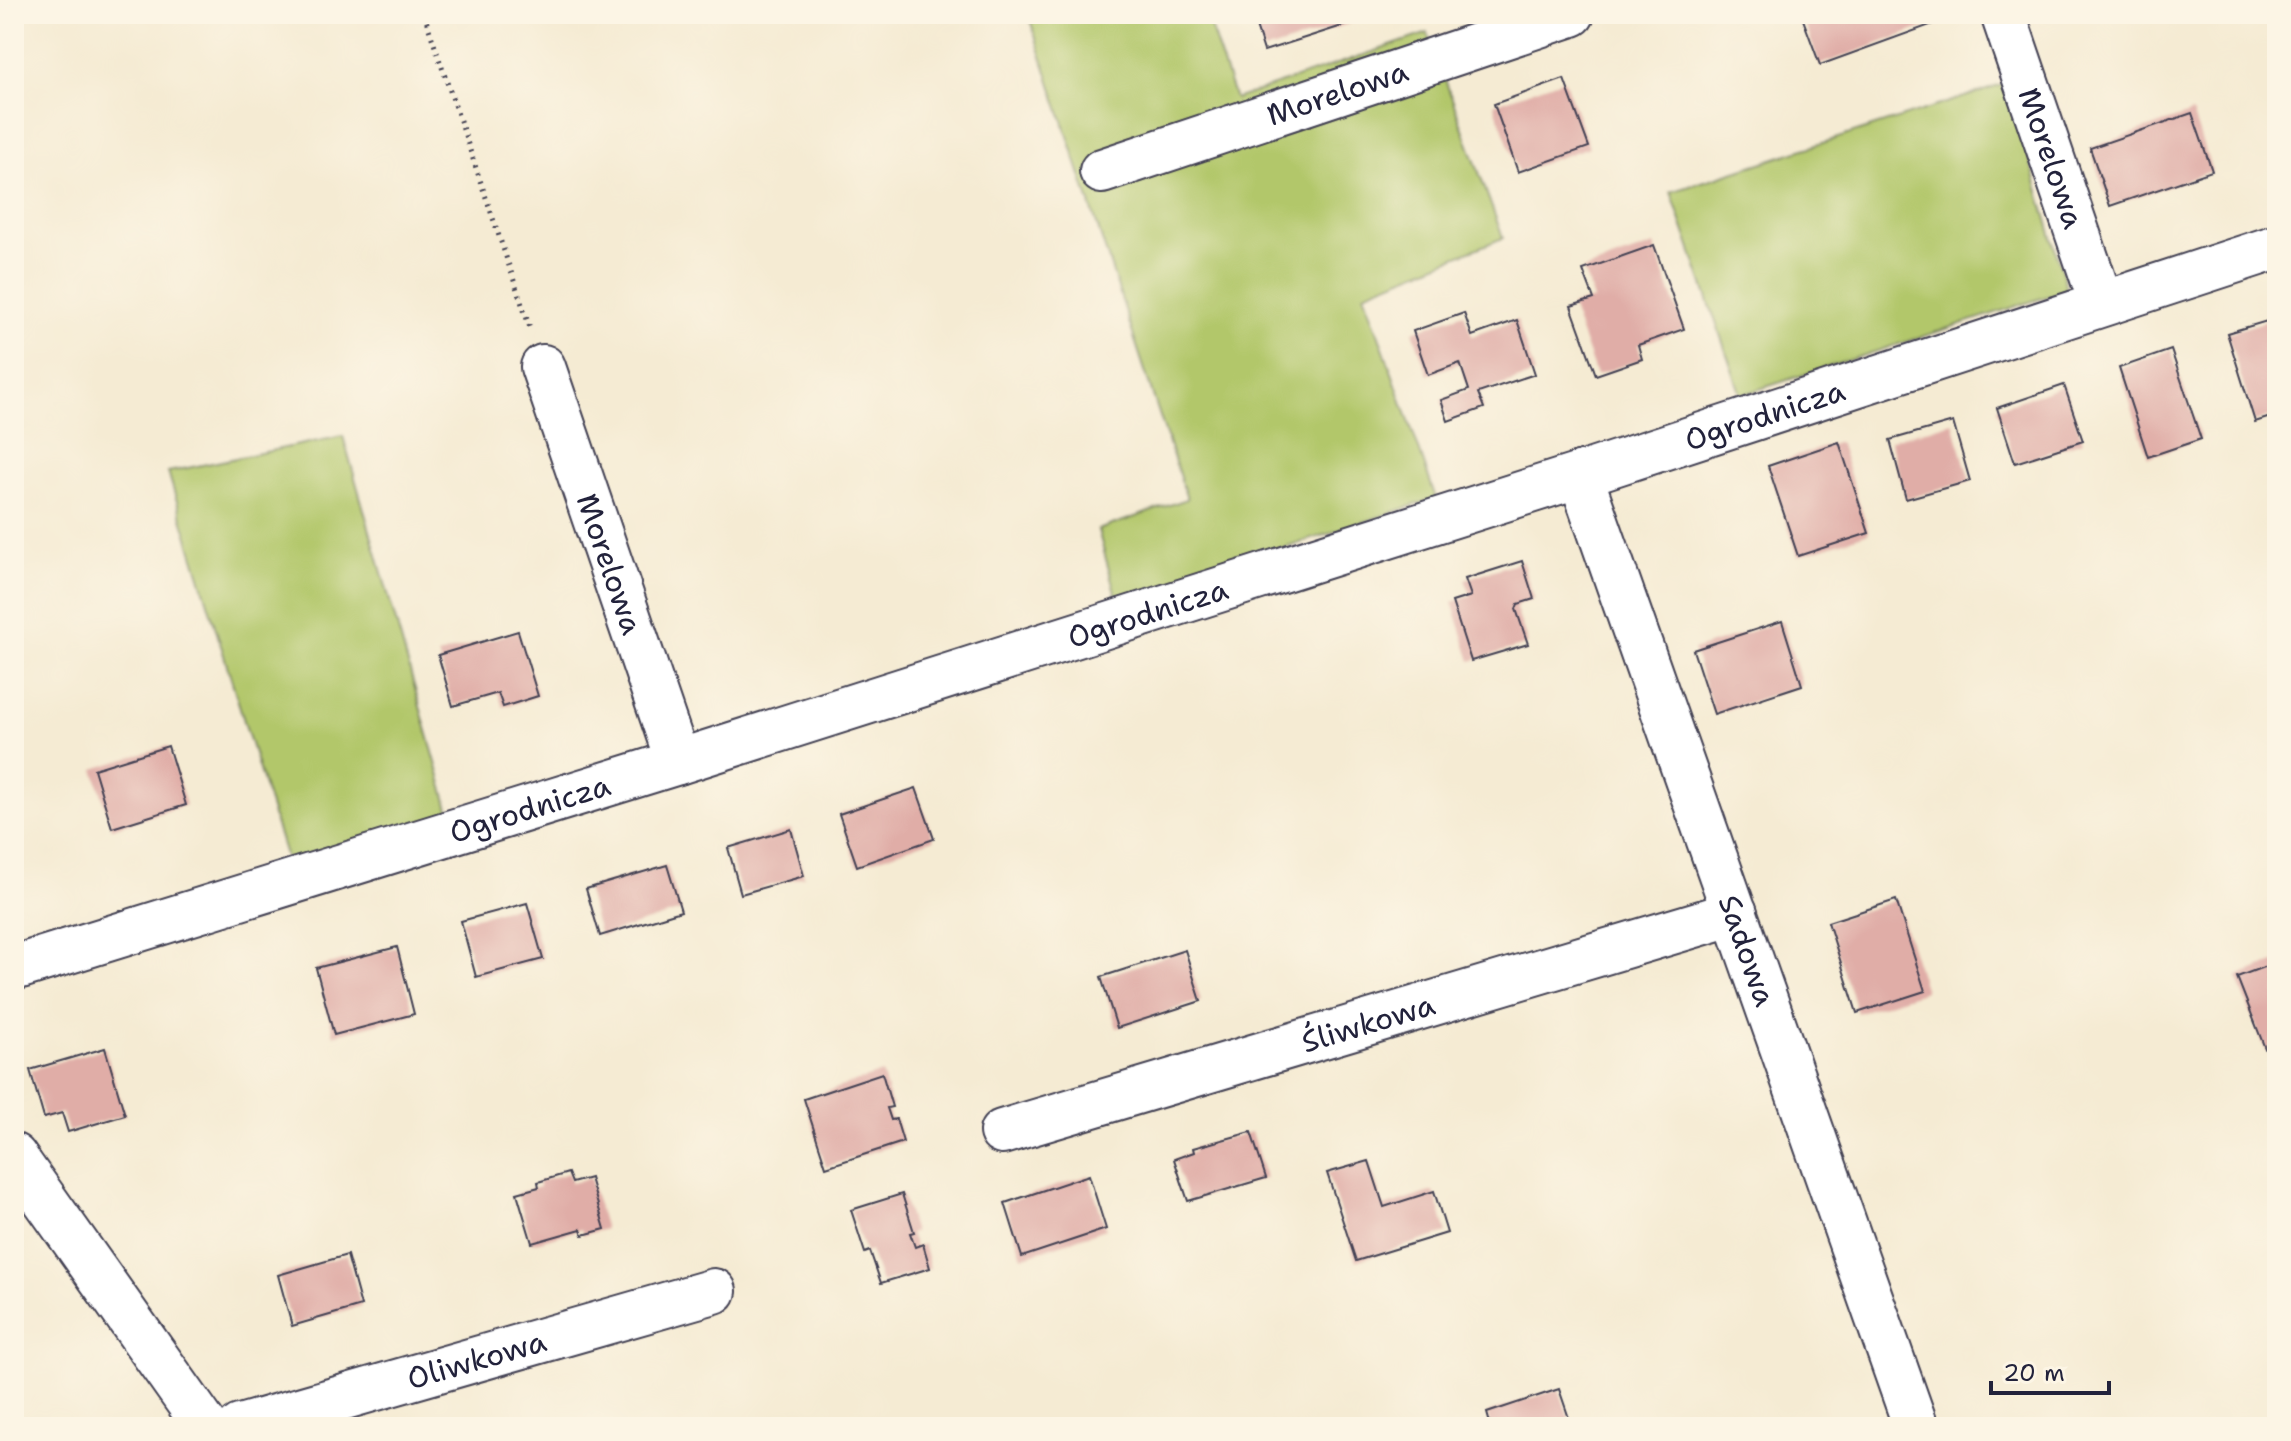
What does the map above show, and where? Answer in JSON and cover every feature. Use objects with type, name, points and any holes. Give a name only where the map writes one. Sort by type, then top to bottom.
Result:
[{"type":"street","name":"Morelowa","points":[[1102,171],[1572,14]]},
{"type":"street","name":"Morelowa","points":[[2003,14],[2101,302]]},
{"type":"street","name":"Ogrodnicza","points":[[14,968],[678,762],[1580,475],[2101,302],[2277,247]]},
{"type":"street","name":"Morelowa","points":[[543,367],[678,762]]},
{"type":"street","name":"Sadowa","points":[[1580,475],[1916,1427]]},
{"type":"street","name":"Śliwkowa","points":[[1002,1132],[1735,913]]},
{"type":"street","points":[[14,1156],[206,1427]]},
{"type":"street","name":"Oliwkowa","points":[[240,1427],[714,1291]]},
{"type":"path","points":[[424,14],[543,367]]},
{"type":"green space","points":[[1028,14],[1206,14],[1235,99],[1428,33],[1503,238],[1364,293],[1436,498],[1118,603],[1098,530],[1187,499]]},
{"type":"green space","points":[[2008,83],[2067,290],[1741,395],[1671,192]]},
{"type":"green space","points":[[343,436],[452,819],[288,865],[168,472]]},
{"type":"building","points":[[1252,14],[1362,14],[1364,19],[1264,51]]},
{"type":"building","points":[[1801,14],[1929,14],[1933,24],[1820,65]]},
{"type":"building","points":[[1564,79],[1589,147],[1518,172],[1494,104]]},
{"type":"building","points":[[2192,113],[2212,171],[2110,206],[2090,148]]},
{"type":"building","points":[[1654,245],[1684,329],[1638,345],[1642,359],[1596,375],[1571,306],[1594,299],[1583,270]]},
{"type":"building","points":[[1464,313],[1472,336],[1517,320],[1535,374],[1478,393],[1484,408],[1448,421],[1441,400],[1469,390],[1460,363],[1428,375],[1413,331]]},
{"type":"building","points":[[2277,318],[2277,415],[2255,422],[2227,333]]},
{"type":"building","points":[[2171,350],[2201,439],[2148,457],[2119,368]]},
{"type":"building","points":[[2064,385],[2083,441],[2015,463],[1997,408]]},
{"type":"building","points":[[1953,422],[1970,481],[1906,499],[1890,440]]},
{"type":"building","points":[[1839,442],[1869,533],[1798,556],[1768,466]]},
{"type":"building","points":[[1522,561],[1534,599],[1518,604],[1516,609],[1528,644],[1471,661],[1452,602],[1471,596],[1465,579]]},
{"type":"building","points":[[1782,621],[1802,685],[1714,714],[1693,650]]},
{"type":"building","points":[[518,631],[538,696],[503,707],[498,693],[453,706],[438,655]]},
{"type":"building","points":[[168,746],[186,805],[112,828],[94,769]]},
{"type":"building","points":[[916,788],[934,839],[857,866],[839,814]]},
{"type":"building","points":[[14,813],[24,843],[14,846]]},
{"type":"building","points":[[791,829],[804,876],[741,894],[728,848]]},
{"type":"building","points":[[667,865],[681,911],[600,936],[586,889]]},
{"type":"building","points":[[1896,900],[1925,991],[1857,1013],[1828,922]]},
{"type":"building","points":[[527,903],[543,959],[476,977],[461,921]]},
{"type":"building","points":[[397,947],[414,1014],[334,1035],[316,968]]},
{"type":"building","points":[[1185,950],[1201,1001],[1117,1028],[1101,977]]},
{"type":"building","points":[[2277,962],[2277,1046],[2266,1051],[2237,977]]},
{"type":"building","points":[[105,1048],[125,1115],[68,1132],[62,1113],[44,1118],[30,1070]]},
{"type":"building","points":[[882,1073],[892,1107],[887,1108],[891,1120],[896,1119],[903,1142],[826,1167],[804,1099]]},
{"type":"building","points":[[1251,1132],[1266,1178],[1188,1201],[1174,1159],[1194,1152],[1193,1148]]},
{"type":"building","points":[[1369,1161],[1384,1207],[1434,1191],[1447,1233],[1356,1261],[1327,1173]]},
{"type":"building","points":[[568,1173],[572,1183],[590,1178],[605,1229],[583,1235],[581,1229],[532,1243],[517,1193],[539,1187],[538,1182]]},
{"type":"building","points":[[1089,1175],[1106,1229],[1022,1257],[1005,1203]]},
{"type":"building","points":[[902,1194],[914,1232],[910,1233],[915,1247],[923,1244],[930,1268],[881,1283],[870,1251],[865,1253],[851,1210]]},
{"type":"building","points":[[347,1255],[361,1306],[292,1326],[278,1275]]},
{"type":"building","points":[[1559,1389],[1572,1427],[1491,1427],[1487,1413]]}]
